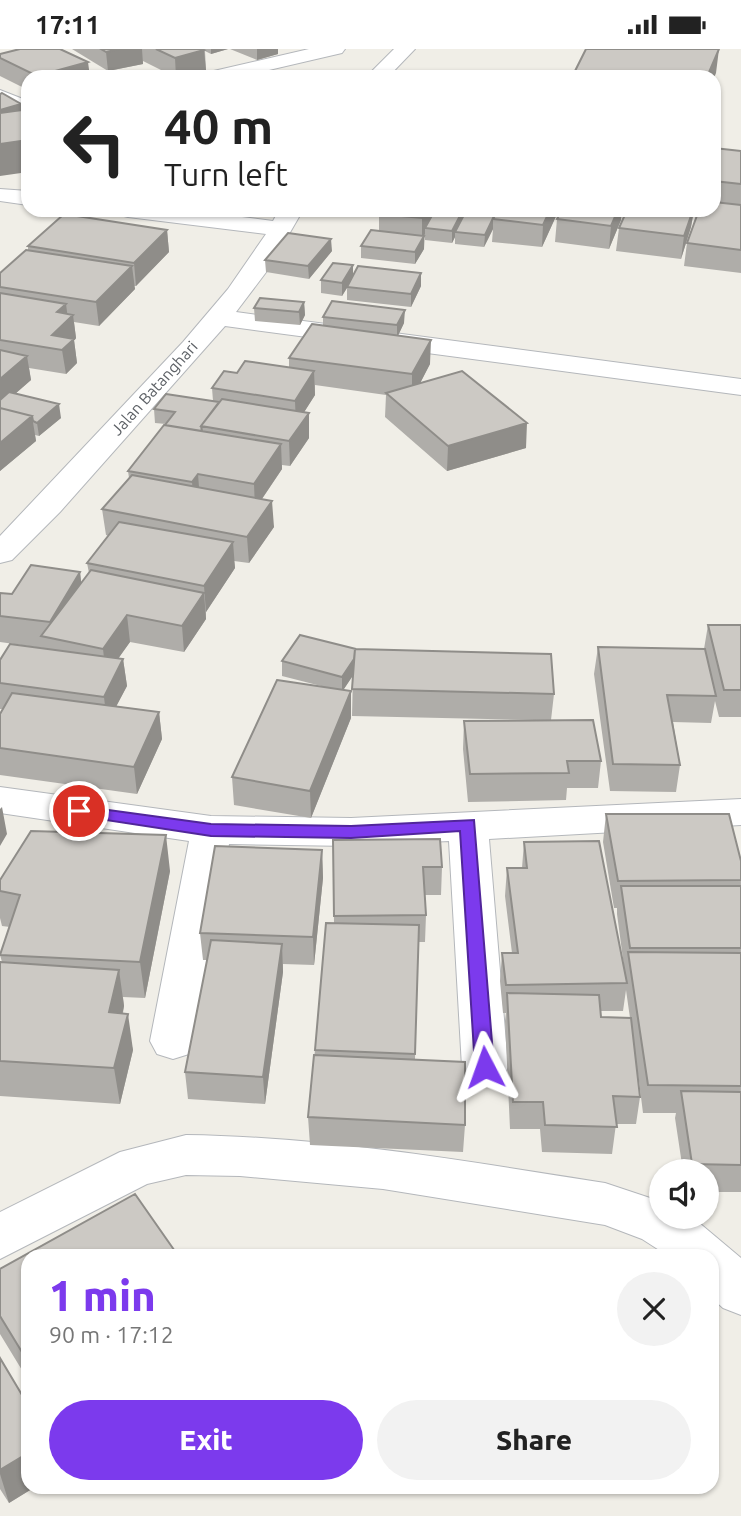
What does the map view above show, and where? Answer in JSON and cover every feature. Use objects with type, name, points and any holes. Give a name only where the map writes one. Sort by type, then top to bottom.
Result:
[{"type":"street","points":[[240,70],[305,52],[335,49]]},
{"type":"street","points":[[383,70],[405,49]]},
{"type":"street","points":[[195,60],[210,70]]},
{"type":"street","points":[[0,96],[21,115]]},
{"type":"street","points":[[4,195],[21,197]]},
{"type":"street","points":[[252,217],[287,219]]},
{"type":"street","name":"Jalan Batanghari","points":[[0,553],[45,509],[216,317],[287,219]]},
{"type":"street","points":[[216,317],[741,387]]},
{"type":"street","points":[[0,800],[211,830],[351,832],[741,812]]},
{"type":"street","points":[[468,824],[485,1067]]},
{"type":"street","points":[[173,1041],[211,830]]},
{"type":"street","points":[[0,1237],[137,1166],[186,1155],[240,1156],[383,1169],[605,1204],[639,1213],[670,1229],[696,1249]]},
{"type":"street","points":[[719,1270],[741,1292]]},
{"type":"building","points":[[20,49],[60,49],[88,62],[59,70],[25,70],[0,58],[0,54]]},
{"type":"building","points":[[156,49],[202,49],[204,50],[175,58]]},
{"type":"building","points":[[586,49],[719,49],[710,70],[576,70]]},
{"type":"building","points":[[2,93],[21,104],[0,110]]},
{"type":"building","points":[[21,110],[21,141],[0,144],[0,113]]},
{"type":"building","points":[[721,149],[741,151],[741,184],[721,182]]},
{"type":"building","points":[[721,203],[741,205],[741,250],[687,243],[696,217],[721,217]]},
{"type":"building","points":[[61,217],[83,217],[167,230],[134,263],[28,246]]},
{"type":"building","points":[[431,217],[459,217],[452,231],[425,228]]},
{"type":"building","points":[[463,217],[494,217],[485,235],[455,232]]},
{"type":"building","points":[[494,217],[547,217],[543,225],[493,219]]},
{"type":"building","points":[[558,217],[615,217],[611,226],[557,219]]},
{"type":"building","points":[[624,217],[691,217],[684,236],[619,228]]},
{"type":"building","points":[[371,230],[424,236],[415,252],[361,246]]},
{"type":"building","points":[[288,233],[331,239],[308,266],[265,260]]},
{"type":"building","points":[[26,250],[132,266],[96,302],[0,287],[0,273]]},
{"type":"building","points":[[333,263],[353,265],[342,283],[321,280]]},
{"type":"building","points":[[358,266],[421,273],[411,294],[347,287]]},
{"type":"building","points":[[0,293],[66,304],[57,312],[73,315],[52,335],[74,339],[62,350],[0,340]]},
{"type":"building","points":[[260,298],[304,302],[299,312],[254,308]]},
{"type":"building","points":[[332,301],[405,310],[397,325],[323,317]]},
{"type":"building","points":[[312,324],[431,340],[412,374],[289,358]]},
{"type":"building","points":[[0,350],[27,356],[0,379]]},
{"type":"building","points":[[245,361],[314,371],[295,401],[212,388],[224,371],[237,373]]},
{"type":"building","points":[[462,371],[527,423],[448,446],[386,393]]},
{"type":"building","points":[[9,392],[59,404],[37,423],[32,416],[0,408],[0,400]]},
{"type":"building","points":[[166,394],[219,402],[201,426],[202,431],[165,425],[175,412],[154,409]]},
{"type":"building","points":[[222,399],[309,413],[289,441],[201,426]]},
{"type":"building","points":[[0,408],[32,416],[0,443]]},
{"type":"building","points":[[164,425],[281,444],[254,484],[198,474],[192,482],[128,471]]},
{"type":"building","points":[[132,475],[272,501],[247,537],[102,509]]},
{"type":"building","points":[[119,522],[233,542],[204,586],[87,563]]},
{"type":"building","points":[[31,565],[80,572],[50,622],[0,616],[0,593],[12,594]]},
{"type":"building","points":[[91,570],[204,593],[182,626],[127,615],[103,649],[41,636]]},
{"type":"building","points":[[708,625],[741,625],[741,690],[724,690]]},
{"type":"building","points":[[300,635],[356,649],[354,659],[342,677],[282,661]]},
{"type":"building","points":[[10,644],[123,659],[104,697],[0,683],[0,660]]},
{"type":"building","points":[[598,647],[705,649],[716,696],[667,695],[680,765],[613,764]]},
{"type":"building","points":[[355,649],[551,654],[554,694],[352,689]]},
{"type":"building","points":[[277,680],[351,691],[310,791],[232,777]]},
{"type":"building","points":[[12,693],[159,712],[134,767],[0,748],[0,714]]},
{"type":"building","points":[[593,720],[601,761],[567,761],[569,773],[470,774],[464,721]]},
{"type":"building","points":[[606,814],[729,814],[741,861],[741,880],[618,881]]},
{"type":"building","points":[[31,831],[166,835],[140,962],[0,955],[20,895],[0,891],[0,880]]},
{"type":"building","points":[[440,839],[442,867],[423,867],[426,915],[334,916],[333,840]]},
{"type":"building","points":[[599,841],[627,983],[506,985],[502,953],[518,953],[507,868],[527,868],[524,842]]},
{"type":"building","points":[[215,846],[322,850],[313,937],[200,933]]},
{"type":"building","points":[[621,886],[741,886],[741,948],[630,948]]},
{"type":"building","points":[[326,923],[419,925],[415,1054],[315,1050]]},
{"type":"building","points":[[211,940],[282,944],[263,1077],[185,1072]]},
{"type":"building","points":[[628,952],[741,953],[741,1086],[648,1085]]},
{"type":"building","points":[[0,962],[119,970],[109,1012],[128,1014],[114,1068],[0,1061]]},
{"type":"building","points":[[507,993],[599,995],[601,1017],[631,1018],[640,1097],[613,1096],[617,1127],[545,1125],[543,1102],[513,1102]]},
{"type":"building","points":[[314,1055],[465,1062],[465,1125],[308,1117]]},
{"type":"building","points":[[681,1091],[741,1092],[741,1165],[719,1165],[719,1159],[691,1159]]},
{"type":"building","points":[[135,1194],[173,1249],[36,1249]]},
{"type":"building","points":[[21,1257],[21,1350],[0,1316],[0,1269]]},
{"type":"building","points":[[0,1358],[21,1393],[21,1457],[0,1470]]},
{"type":"route","points":[[79,811],[211,830],[351,832],[468,824],[485,1067]]}]
